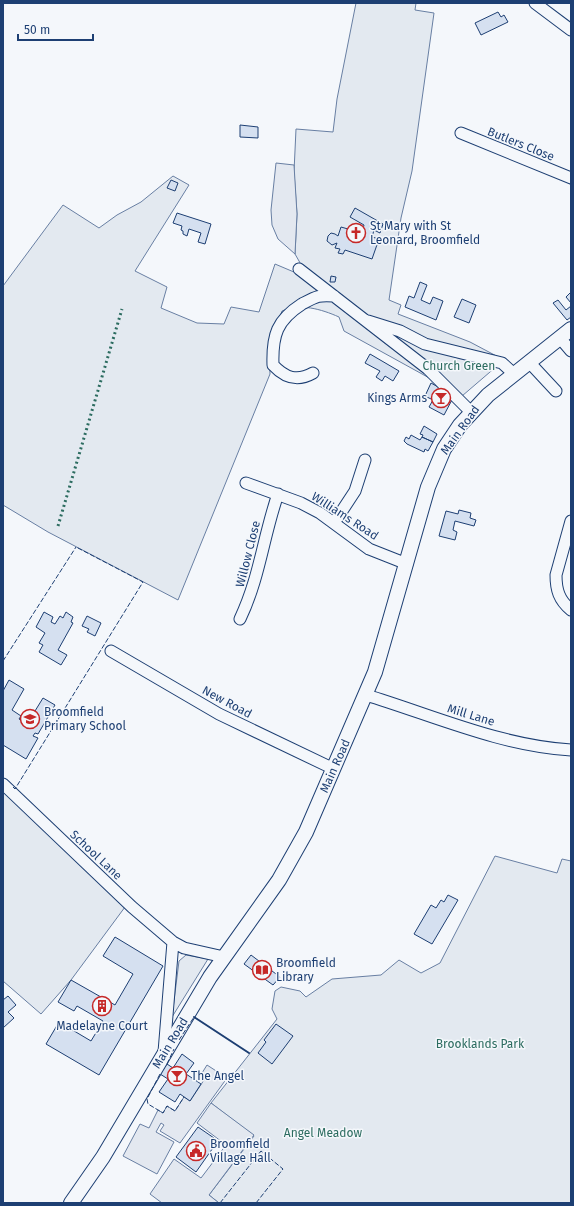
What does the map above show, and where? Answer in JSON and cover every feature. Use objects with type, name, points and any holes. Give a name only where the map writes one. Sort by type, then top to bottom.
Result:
[{"type":"main road","name":"Main Road","points":[[71,1203],[103,1157],[164,1052],[224,957],[256,914],[288,865],[306,832],[366,695],[383,646],[428,487],[438,461],[450,439],[471,412],[488,395],[571,329]]},
{"type":"street","points":[[535,3],[571,30]]},
{"type":"street","name":"Butlers Close","points":[[461,133],[571,178]]},
{"type":"street","points":[[298,269],[335,296],[437,377],[471,412]]},
{"type":"street","points":[[313,373],[305,377],[292,378],[280,372],[273,365],[273,344],[280,324],[289,312],[318,295],[335,296]]},
{"type":"street","points":[[365,320],[400,331],[425,344],[502,363],[514,374]]},
{"type":"street","points":[[560,338],[571,351]]},
{"type":"street","points":[[425,344],[419,348],[419,352],[437,377]]},
{"type":"street","points":[[529,362],[556,391]]},
{"type":"street","points":[[334,523],[355,491],[365,460]]},
{"type":"street","name":"Williams Road","points":[[246,483],[301,503],[334,523],[369,549],[407,564]]},
{"type":"street","name":"Willow Close","points":[[240,619],[258,574],[268,526],[278,494]]},
{"type":"street","points":[[571,521],[556,575],[556,584],[560,598],[571,610]]},
{"type":"street","name":"New Road","points":[[111,651],[220,714],[334,769]]},
{"type":"street","name":"Mill Lane","points":[[366,695],[496,736],[528,744],[571,750]]},
{"type":"street","name":"School Lane","points":[[3,784],[132,907],[173,942],[184,948],[224,957]]},
{"type":"street","points":[[164,1052],[173,942]]},
{"type":"green space","name":"Church Green","points":[[356,3],[416,3],[415,10],[434,13],[412,171],[401,218],[389,300],[401,305],[398,314],[470,342],[504,360],[462,396],[344,331],[339,317],[318,309],[303,307],[296,307],[282,311],[269,348],[270,374],[178,600],[48,532],[3,505],[3,286],[63,205],[99,228],[117,215],[141,202],[173,176],[189,185],[135,271],[167,287],[161,308],[197,323],[224,324],[231,307],[259,312],[275,264],[301,275],[303,268],[295,254],[297,214],[294,172],[296,129],[333,132],[337,99]]},
{"type":"green space","points":[[3,788],[125,907],[71,980],[41,1014],[3,981]]},
{"type":"green space","points":[[495,856],[557,873],[562,859],[571,861],[571,1203],[219,1203],[209,1195],[254,1136],[211,1103],[277,1019],[272,1009],[275,991],[281,987],[300,991],[306,997],[332,979],[381,975],[399,960],[421,973],[440,963]]},
{"type":"green space","points":[[186,955],[208,959],[172,1017],[179,961]]},
{"type":"shaded area","points":[[276,163],[294,165],[297,214],[295,254],[278,239],[272,225],[271,210]]},
{"type":"shaded area","points":[[207,1065],[227,1078],[180,1143],[160,1131],[164,1125],[161,1123],[156,1132],[174,1142],[157,1174],[123,1156],[140,1124],[149,1128],[158,1110],[163,1113],[167,1106],[175,1111],[184,1097],[190,1101],[206,1077],[202,1073]]},
{"type":"shaded area","points":[[211,1103],[254,1135],[209,1195],[219,1203],[162,1203],[150,1194],[174,1159],[201,1178],[226,1145],[197,1123]]},
{"type":"building","points":[[498,12],[501,17],[504,15],[508,22],[481,35],[475,23]]},
{"type":"building","points":[[240,125],[258,127],[258,138],[240,137]]},
{"type":"building","points":[[171,180],[178,183],[175,191],[167,188]]},
{"type":"building","name":"St Mary with St Leonard, Broomfield","points":[[355,208],[383,224],[380,233],[374,230],[372,237],[379,239],[372,259],[345,250],[343,254],[338,253],[340,249],[335,248],[337,243],[332,245],[327,241],[328,236],[331,233],[338,236],[341,227],[362,233],[364,225],[350,217]]},
{"type":"building","points":[[177,213],[211,224],[205,244],[198,242],[201,233],[189,229],[187,236],[183,234],[183,231],[181,230],[182,226],[173,223]]},
{"type":"building","points":[[331,276],[336,277],[335,282],[330,282]]},
{"type":"building","points":[[420,282],[427,285],[421,300],[430,304],[433,297],[443,301],[436,320],[405,307],[409,296],[414,298]]},
{"type":"building","points":[[570,293],[571,294],[571,303],[566,297]]},
{"type":"building","points":[[462,299],[476,305],[469,323],[454,317]]},
{"type":"building","points":[[558,300],[566,310],[571,306],[571,317],[567,320],[553,303]]},
{"type":"building","points":[[370,354],[399,371],[393,381],[385,376],[382,381],[376,377],[380,371],[365,363]]},
{"type":"building","name":"Kings Arms","points":[[431,383],[454,396],[444,415],[429,407],[433,400],[425,396]]},
{"type":"building","points":[[424,426],[437,434],[433,442],[422,437],[423,435],[420,434]]},
{"type":"building","points":[[411,435],[420,440],[422,437],[433,442],[428,451],[425,449],[424,452],[407,444],[404,441],[406,437],[409,439]]},
{"type":"building","points":[[459,510],[471,513],[470,518],[476,520],[474,526],[455,521],[453,530],[457,532],[455,540],[439,536],[446,511],[458,514]]},
{"type":"building","points":[[44,612],[53,617],[51,622],[55,624],[60,616],[63,618],[66,612],[73,617],[71,622],[73,623],[58,650],[67,655],[61,665],[39,652],[43,645],[39,643],[45,633],[36,627]]},
{"type":"building","points":[[87,616],[101,623],[95,636],[87,632],[89,629],[82,626]]},
{"type":"building","points":[[9,680],[24,689],[12,710],[21,716],[19,719],[27,724],[43,698],[55,705],[38,734],[35,733],[33,736],[38,738],[26,759],[3,745],[3,691]]},
{"type":"building","points":[[448,895],[458,900],[432,944],[414,934],[431,905],[436,908],[441,900],[444,902]]},
{"type":"building","name":"Madelayne Court","points":[[115,937],[163,966],[99,1075],[46,1044],[59,1022],[91,1041],[103,1021],[77,1006],[74,1011],[58,1002],[71,980],[115,1005],[133,974],[103,956]]},
{"type":"building","name":"Broomfield Library","points":[[251,955],[280,977],[273,985],[244,964]]},
{"type":"building","points":[[8,996],[16,1005],[8,1012],[14,1018],[3,1028],[3,1000]]},
{"type":"building","points":[[276,1024],[293,1036],[272,1064],[258,1053],[266,1042],[264,1040]]},
{"type":"building","name":"The Angel","points":[[182,1054],[194,1063],[186,1074],[201,1084],[190,1101],[180,1094],[175,1102],[159,1092],[168,1079],[160,1074],[167,1064],[173,1068]]},
{"type":"building","name":"Broomfield Village Hall","points":[[198,1127],[214,1138],[211,1142],[215,1145],[196,1172],[176,1157]]},
{"type":"hedge","points":[[58,526],[122,309]]},
{"type":"fence","points":[[3,661],[76,547]]},
{"type":"fence","points":[[13,787],[15,789],[143,582],[76,547]]},
{"type":"fence","points":[[179,1040],[194,1017]]},
{"type":"fence","points":[[167,1064],[174,1049]]},
{"type":"fence","points":[[160,1074],[147,1099],[148,1104],[163,1113],[167,1106],[175,1111],[184,1097]]},
{"type":"fence","points":[[220,1203],[261,1151],[283,1169],[256,1203]]},
{"type":"wall","points":[[194,1017],[249,1053]]},
{"type":"place","name":"St Mary with St Leonard, Broomfield","points":[[356,233]]},
{"type":"place","name":"Kings Arms","points":[[441,398]]},
{"type":"place","name":"Broomfield Primary School","points":[[30,719]]},
{"type":"place","name":"Broomfield Library","points":[[262,970]]},
{"type":"place","name":"Madelayne Court","points":[[102,1006]]},
{"type":"place","name":"The Angel","points":[[177,1076]]},
{"type":"place","name":"Broomfield Village Hall","points":[[196,1151]]},
{"type":"park label","name":"Brooklands Park","points":[[480,1044]]},
{"type":"park label","name":"Angel Meadow","points":[[323,1133]]}]
